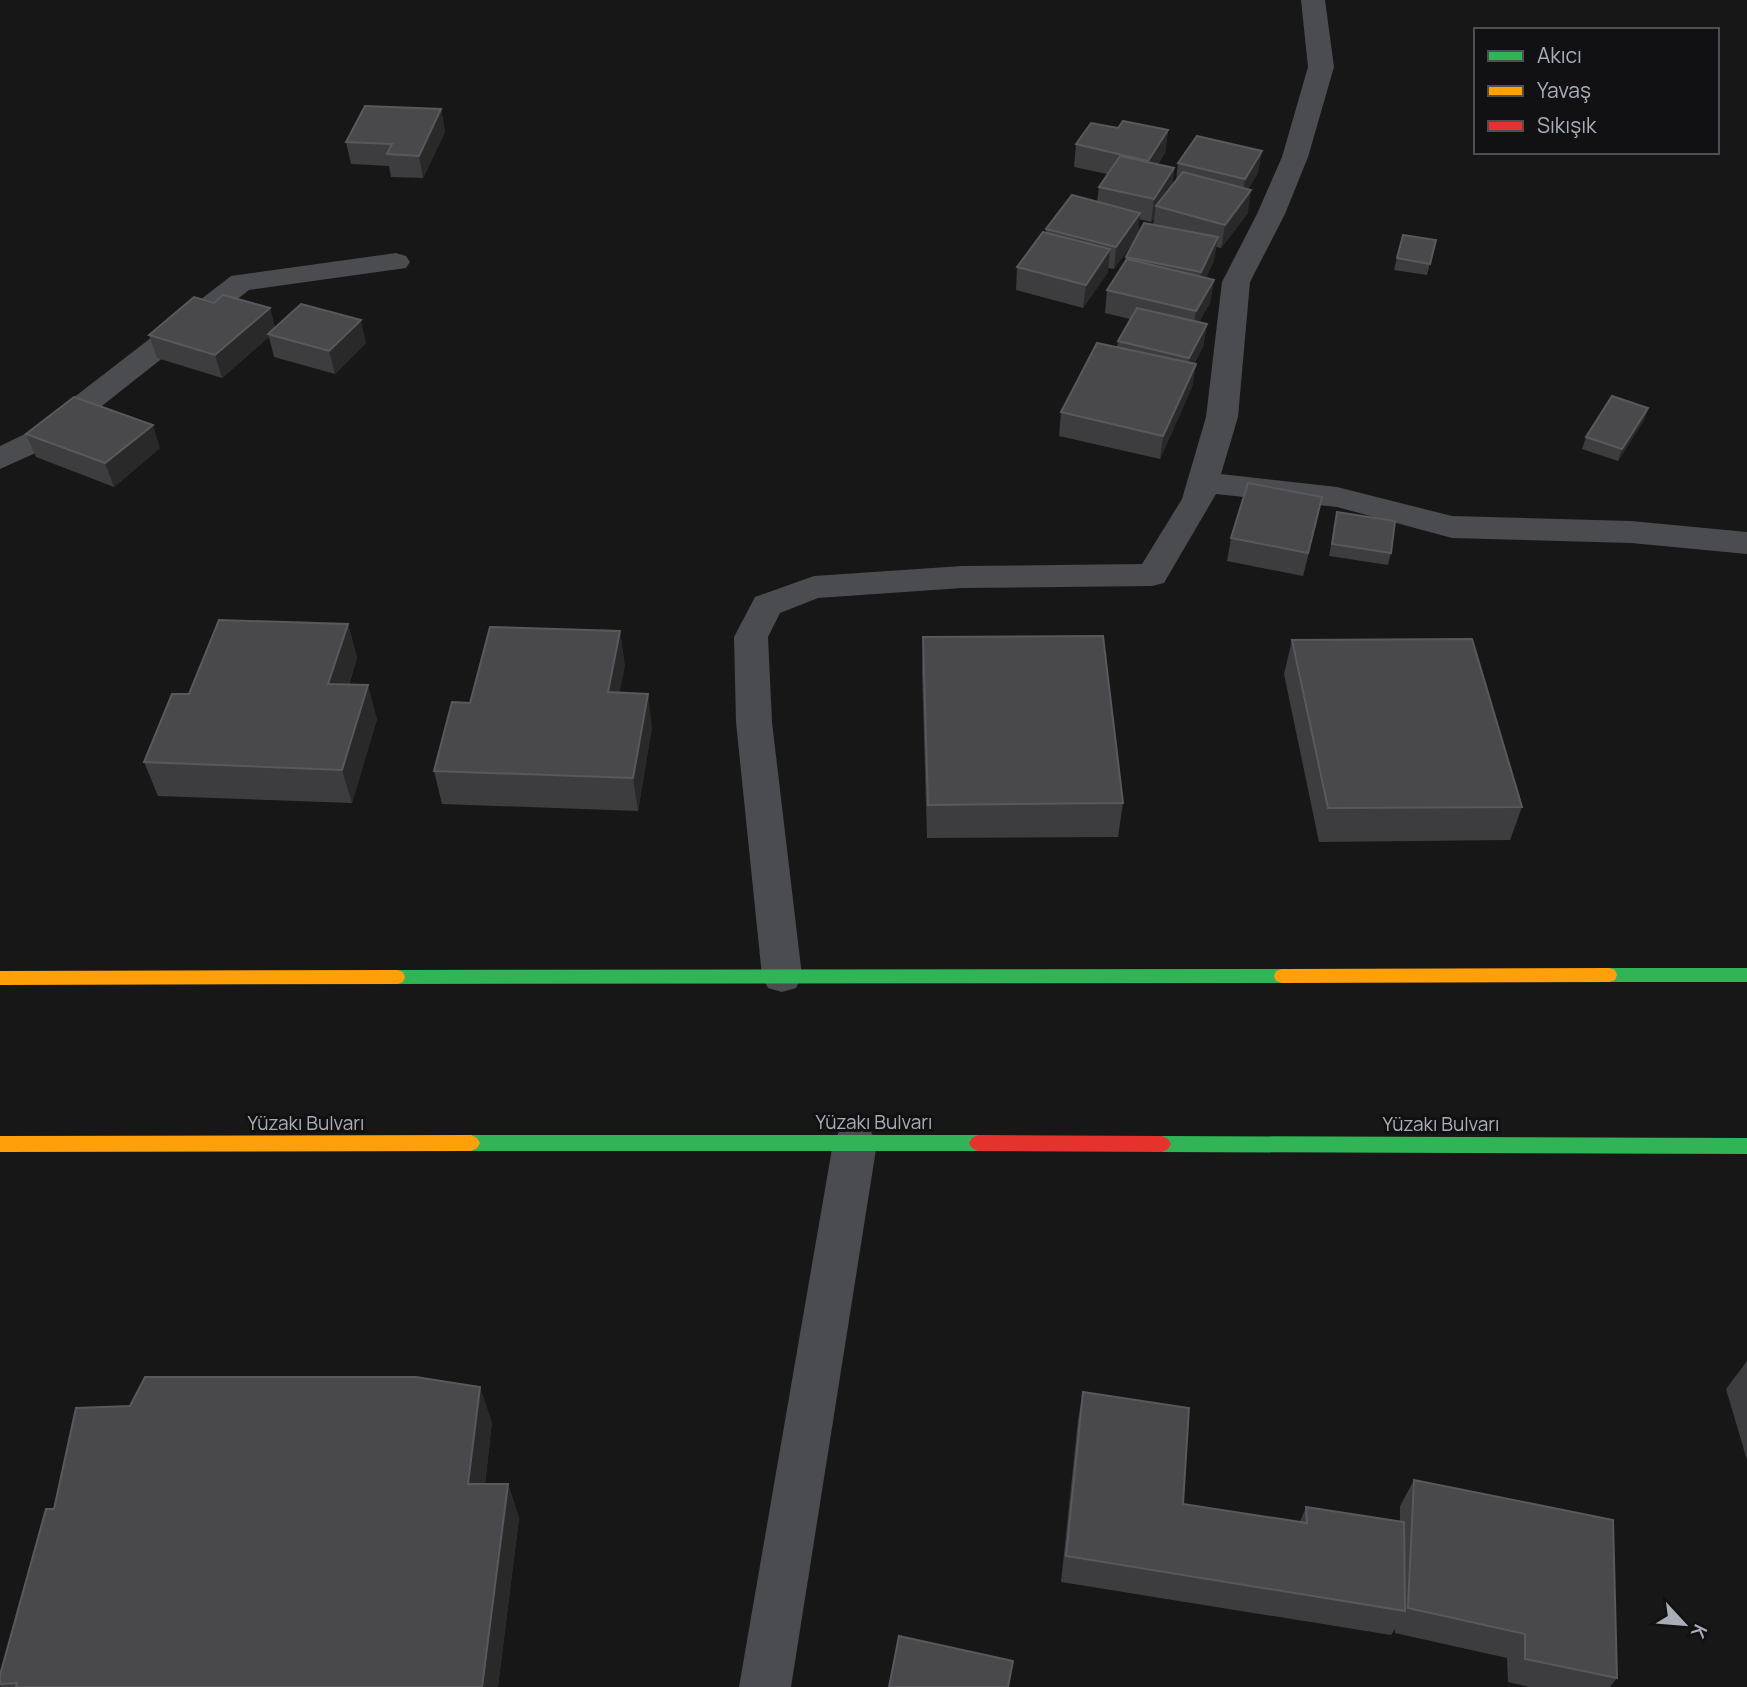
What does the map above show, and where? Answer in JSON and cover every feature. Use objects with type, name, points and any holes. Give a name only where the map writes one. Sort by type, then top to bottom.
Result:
[{"type":"main road","points":[[0,978],[1747,975]]},
{"type":"main road","name":"Yüzakı Bulvarı","points":[[0,1144],[1747,1146]]},
{"type":"street","points":[[782,976],[754,722],[751,637],[767,605],[814,587],[962,577],[1152,575],[1198,499],[1222,417],[1236,282],[1271,214],[1295,157],[1321,67],[1313,0]]},
{"type":"street","points":[[0,459],[40,439],[241,282],[396,262]]},
{"type":"street","points":[[1203,482],[1336,497],[1452,527],[1631,532],[1747,543]]},
{"type":"street","points":[[765,1687],[855,1143]]},
{"type":"building","points":[[365,106],[441,109],[419,156],[387,154],[392,144],[346,142]]},
{"type":"building","points":[[1123,121],[1168,130],[1148,161],[1076,144],[1091,123],[1118,128]]},
{"type":"building","points":[[1197,136],[1262,151],[1245,179],[1178,163]]},
{"type":"building","points":[[1120,156],[1174,168],[1154,199],[1099,187]]},
{"type":"building","points":[[1183,172],[1251,190],[1225,225],[1156,206]]},
{"type":"building","points":[[1072,195],[1140,213],[1116,247],[1046,229]]},
{"type":"building","points":[[1144,223],[1218,237],[1201,272],[1126,257]]},
{"type":"building","points":[[1043,232],[1110,249],[1086,285],[1017,267]]},
{"type":"building","points":[[1403,235],[1436,240],[1430,264],[1397,258]]},
{"type":"building","points":[[1127,259],[1214,280],[1196,311],[1107,290]]},
{"type":"building","points":[[223,295],[270,308],[215,355],[149,335],[194,297],[214,303]]},
{"type":"building","points":[[301,304],[361,320],[329,351],[268,334]]},
{"type":"building","points":[[1137,308],[1207,324],[1189,358],[1118,341]]},
{"type":"building","points":[[1097,343],[1196,364],[1163,436],[1061,412]]},
{"type":"building","points":[[1612,396],[1648,408],[1622,449],[1586,437]]},
{"type":"building","points":[[74,397],[153,425],[105,463],[26,434]]},
{"type":"building","points":[[1248,483],[1322,497],[1308,553],[1231,538]]},
{"type":"building","points":[[1337,512],[1395,521],[1391,553],[1332,544]]},
{"type":"building","points":[[219,620],[348,624],[328,684],[368,685],[342,770],[144,762],[172,694],[189,694]]},
{"type":"building","points":[[490,627],[620,631],[608,692],[648,694],[633,778],[434,771],[452,702],[470,703]]},
{"type":"building","points":[[1103,636],[1123,803],[928,805],[923,637]]},
{"type":"building","points":[[1472,639],[1522,807],[1328,808],[1292,640]]},
{"type":"building","points":[[145,1377],[416,1377],[480,1387],[468,1484],[508,1484],[482,1687],[16,1687],[17,1683],[0,1684],[0,1675],[46,1509],[54,1509],[76,1408],[130,1406]]},
{"type":"building","points":[[1083,1392],[1189,1408],[1183,1504],[1307,1523],[1306,1507],[1404,1522],[1405,1611],[1066,1556]]},
{"type":"building","points":[[1414,1480],[1613,1520],[1617,1678],[1525,1659],[1525,1634],[1408,1608]]},
{"type":"building","points":[[899,1636],[1013,1661],[1008,1687],[889,1687]]},
{"type":"traffic: fast","points":[[1609,975],[1747,975]]},
{"type":"traffic: fast","points":[[397,977],[1282,976]]},
{"type":"traffic: fast","points":[[471,1143],[978,1143]]},
{"type":"traffic: fast","points":[[1162,1144],[1747,1146]]},
{"type":"traffic: slow","points":[[1282,976],[1609,975]]},
{"type":"traffic: slow","points":[[0,978],[397,977]]},
{"type":"traffic: slow","points":[[0,1144],[471,1143]]},
{"type":"traffic: jam","points":[[978,1143],[1162,1144]]}]
